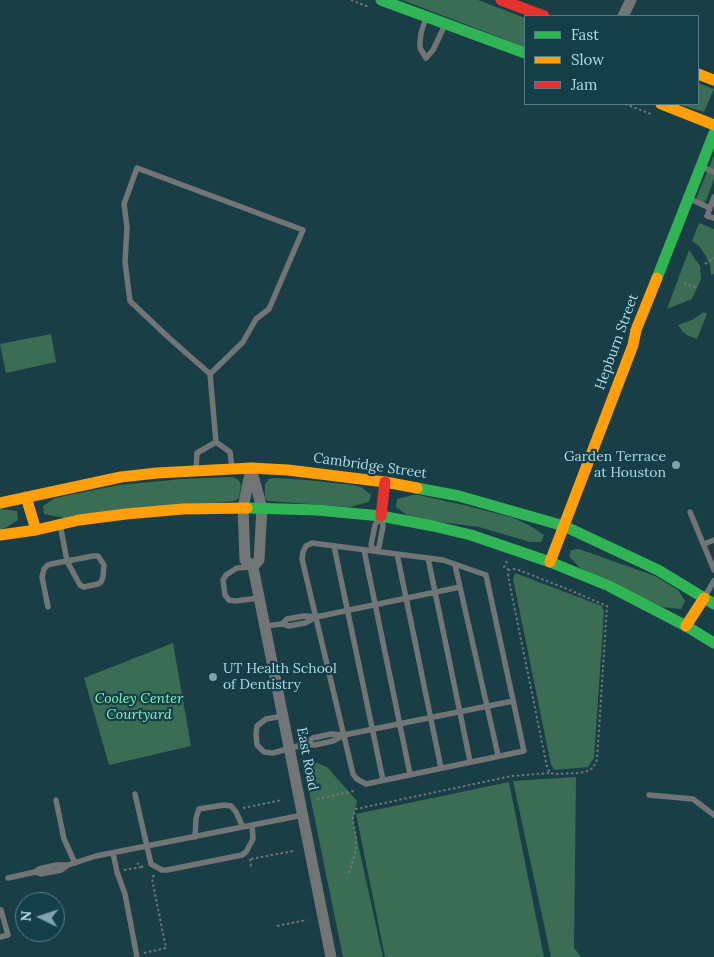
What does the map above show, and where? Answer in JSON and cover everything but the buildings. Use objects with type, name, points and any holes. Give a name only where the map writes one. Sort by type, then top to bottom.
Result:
[{"type":"street","points":[[381,0],[524,53]]},
{"type":"street","points":[[501,0],[541,15]]},
{"type":"street","points":[[624,15],[631,0]]},
{"type":"street","points":[[699,74],[714,80]]},
{"type":"street","points":[[664,105],[714,125]]},
{"type":"street","name":"Hepburn Street","points":[[550,562],[633,345],[636,330],[714,133]]},
{"type":"street","name":"East Road","points":[[251,468],[262,508],[259,560],[253,567]]},
{"type":"street","name":"East Road","points":[[251,468],[242,508],[245,560],[253,567],[331,957]]},
{"type":"street","name":"Cambridge Street","points":[[0,503],[121,477],[232,469],[288,470],[385,482],[459,496],[564,526],[658,570],[709,601]]},
{"type":"street","points":[[381,516],[385,482]]},
{"type":"street","points":[[26,497],[36,530]]},
{"type":"street","points":[[0,535],[126,514],[183,509],[262,508],[316,510],[381,516],[471,535],[550,562],[609,586],[686,626],[714,643]]},
{"type":"street","points":[[686,626],[709,601]]},
{"type":"lane","points":[[427,17],[420,42],[420,48],[426,58],[433,50],[446,23]]},
{"type":"lane","points":[[701,166],[714,172]]},
{"type":"lane","points":[[210,374],[243,342],[256,319],[269,309],[303,230],[137,168],[124,204],[128,227],[125,262],[130,300],[210,374],[216,442],[230,452],[232,469]]},
{"type":"lane","points":[[714,197],[707,216],[714,218]]},
{"type":"lane","points":[[688,198],[710,208]]},
{"type":"lane","points":[[196,471],[197,454],[216,442]]},
{"type":"lane","points":[[690,512],[714,570]]},
{"type":"lane","points":[[374,551],[371,545],[375,524],[381,516]]},
{"type":"lane","points":[[48,607],[42,577],[44,569],[48,565],[67,561],[98,556],[104,565],[101,582],[82,587],[67,561],[60,524]]},
{"type":"lane","points":[[704,544],[714,540]]},
{"type":"lane","points":[[312,542],[364,550],[443,560],[486,575],[524,751],[366,784],[357,779],[353,774],[302,559],[302,552],[312,542]]},
{"type":"lane","points":[[334,546],[383,780]]},
{"type":"lane","points":[[364,550],[410,774]]},
{"type":"lane","points":[[397,554],[441,768]]},
{"type":"lane","points":[[428,558],[470,761]]},
{"type":"lane","points":[[455,564],[498,755]]},
{"type":"lane","points":[[253,567],[237,568],[226,575],[223,580],[225,595],[229,600],[240,601],[259,598]]},
{"type":"lane","points":[[709,601],[714,581]]},
{"type":"lane","points":[[265,626],[282,624],[287,619],[304,616],[316,617],[460,587]]},
{"type":"lane","points":[[283,716],[266,719],[257,726],[257,745],[264,752],[273,753],[306,744],[313,738],[332,734],[344,735],[513,701]]},
{"type":"lane","points":[[135,794],[151,864],[162,870],[242,855],[246,852],[253,839],[252,825]]},
{"type":"lane","points":[[649,795],[693,799],[714,814]]},
{"type":"lane","points":[[56,800],[71,864]]},
{"type":"lane","points":[[195,837],[196,818],[199,809],[224,805],[231,806],[243,827]]},
{"type":"lane","points":[[8,878],[36,872],[39,869],[56,865],[71,864],[96,856],[303,815]]},
{"type":"lane","points":[[113,853],[137,956]]},
{"type":"lane","points":[[0,910],[8,935],[0,936]]},
{"type":"path","points":[[705,264],[714,258]]},
{"type":"path","points":[[684,283],[697,288]]},
{"type":"path","points":[[349,873],[355,853],[356,838],[353,821],[356,809],[512,776],[550,773],[563,774],[586,771],[593,768],[597,760],[607,606],[563,587],[513,569],[509,570],[508,576],[547,767],[550,773]]},
{"type":"path","points":[[317,798],[354,791]]},
{"type":"path","points":[[234,810],[282,800]]},
{"type":"path","points":[[250,859],[251,867]]},
{"type":"path","points":[[137,956],[166,948],[152,879],[154,875]]},
{"type":"path","points":[[277,926],[307,920]]},
{"type":"green space","points":[[402,0],[478,0],[524,18],[524,47]]},
{"type":"green space","points":[[699,83],[714,89],[704,112],[680,105],[699,105]]},
{"type":"green space","points":[[714,155],[714,179],[706,201],[703,202],[696,199]]},
{"type":"green space","points":[[699,223],[714,229],[714,274],[711,275],[710,265],[706,256],[699,246],[692,241]]},
{"type":"green space","points":[[689,250],[700,266],[701,279],[692,299],[667,309]]},
{"type":"green space","points":[[704,312],[707,314],[697,339],[687,335],[678,325],[692,320]]},
{"type":"green space","points":[[51,334],[56,362],[6,373],[0,344]]},
{"type":"green space","points":[[232,477],[240,482],[241,486],[239,498],[234,501],[65,518],[44,514],[43,506],[55,498],[119,485],[182,479]]},
{"type":"green space","points":[[269,479],[353,485],[361,487],[371,495],[369,502],[350,507],[268,501],[265,498],[265,484]]},
{"type":"green space","points":[[413,495],[514,518],[544,535],[541,542],[530,542],[479,527],[407,515],[396,507],[397,499]]},
{"type":"green space","points":[[0,509],[17,511],[18,520],[0,530]]},
{"type":"green space","points":[[579,549],[655,576],[678,590],[685,601],[681,609],[662,607],[580,568],[569,556],[571,550]]},
{"type":"green space","points":[[515,573],[602,606],[604,612],[594,758],[588,767],[555,770],[551,765],[513,579]]},
{"type":"green space","name":"Cooley Center Courtyard","points":[[173,643],[191,746],[109,765],[84,678]]},
{"type":"green space","points":[[302,757],[327,767],[357,801],[353,821],[383,957],[343,957]]},
{"type":"green space","points":[[576,777],[574,948],[581,957],[551,957],[513,781]]},
{"type":"green space","points":[[509,782],[544,957],[385,957],[356,814]]},
{"type":"traffic: fast","points":[[381,0],[524,53]]},
{"type":"traffic: fast","points":[[657,278],[714,133]]},
{"type":"traffic: fast","points":[[417,488],[459,496],[564,526],[658,570],[714,604]]},
{"type":"traffic: fast","points":[[247,508],[317,510],[381,516],[471,535],[550,562],[609,586],[686,626],[714,643]]},
{"type":"traffic: slow","points":[[699,74],[714,80]]},
{"type":"traffic: slow","points":[[664,105],[714,125]]},
{"type":"traffic: slow","points":[[550,562],[657,278]]},
{"type":"traffic: slow","points":[[0,503],[121,477],[157,473],[251,468],[288,470],[385,482],[417,488]]},
{"type":"traffic: slow","points":[[26,497],[36,530]]},
{"type":"traffic: slow","points":[[0,535],[36,530],[79,520],[126,514],[183,509],[247,508]]},
{"type":"traffic: slow","points":[[686,626],[704,598]]},
{"type":"traffic: jam","points":[[501,0],[541,15]]},
{"type":"traffic: jam","points":[[381,516],[385,482]]},
{"type":"place","name":"Garden Terrace at Houston","points":[[676,465]]},
{"type":"place","name":"UT Health School of Dentistry","points":[[213,677]]}]
